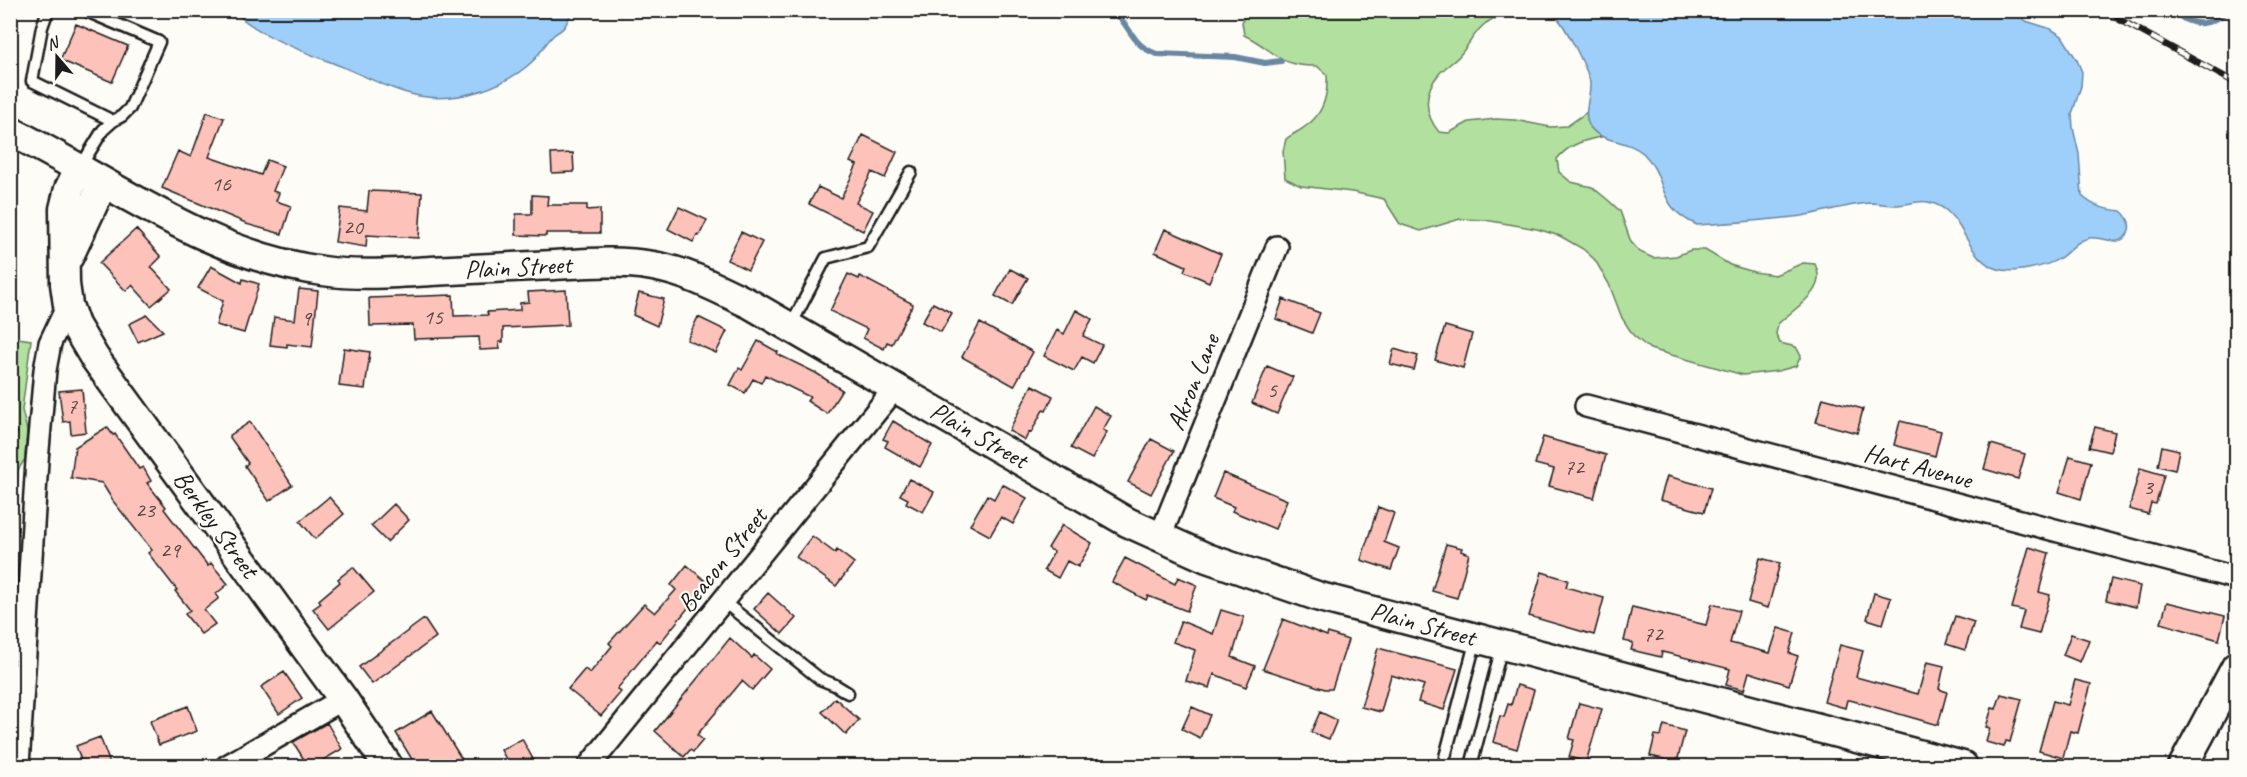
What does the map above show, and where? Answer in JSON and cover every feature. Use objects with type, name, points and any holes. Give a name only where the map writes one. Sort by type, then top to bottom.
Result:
[{"type":"main road","name":"Plain Street","points":[[10,131],[173,221],[268,261],[296,267],[339,273],[383,274],[575,264],[628,264],[675,271],[716,287],[789,327],[1127,522],[1207,558],[1320,597],[1963,766]]},
{"type":"main road","name":"Berkley Street","points":[[91,176],[65,199],[63,220],[65,273],[68,305],[75,325],[94,357],[343,699],[387,766]]},
{"type":"main road","points":[[2183,766],[2236,667]]},
{"type":"street","name":"Akron Lane","points":[[1160,537],[1277,247]]},
{"type":"street","points":[[18,766],[45,370],[50,343],[68,305]]},
{"type":"street","name":"Beacon Street","points":[[589,766],[896,387]]},
{"type":"street","name":"Hart Avenue","points":[[1586,406],[2236,578]]},
{"type":"street","points":[[227,766],[343,699]]},
{"type":"lane","points":[[48,10],[42,27],[32,81],[113,121]]},
{"type":"lane","points":[[84,10],[159,42],[130,108],[103,130],[91,176]]},
{"type":"lane","points":[[789,327],[826,258],[868,247],[911,172]]},
{"type":"lane","points":[[724,602],[820,679],[848,693]]},
{"type":"lane","points":[[1445,757],[1489,642]]},
{"type":"lane","points":[[1471,766],[1489,642]]},
{"type":"green space","points":[[1306,10],[1540,11],[1506,15],[1486,23],[1460,55],[1439,74],[1430,88],[1427,103],[1430,118],[1439,132],[1449,133],[1469,122],[1496,119],[1550,127],[1567,126],[1587,112],[1590,127],[1601,137],[1582,142],[1566,150],[1557,159],[1559,172],[1571,182],[1592,187],[1620,211],[1631,242],[1640,252],[1653,258],[1676,256],[1691,250],[1705,250],[1730,265],[1775,275],[1803,263],[1815,264],[1818,274],[1814,291],[1778,324],[1776,334],[1780,343],[1796,347],[1801,356],[1796,366],[1778,371],[1743,375],[1650,349],[1633,335],[1622,318],[1609,284],[1595,260],[1583,249],[1560,236],[1537,229],[1485,220],[1460,219],[1421,231],[1400,224],[1384,199],[1352,192],[1301,186],[1285,178],[1283,151],[1286,139],[1304,128],[1321,110],[1326,97],[1327,75],[1317,66],[1304,66],[1285,61],[1244,35],[1242,22],[1245,15],[1253,13]]},
{"type":"green space","points":[[11,337],[31,340],[22,410],[27,431],[25,459],[18,470],[11,584]]},
{"type":"water","points":[[233,11],[573,11],[565,26],[551,38],[523,70],[481,91],[434,98],[399,90],[296,49],[269,36]]},
{"type":"water","points":[[1540,11],[2014,11],[2026,21],[2051,29],[2062,36],[2077,60],[2082,72],[2081,86],[2072,114],[2079,154],[2082,196],[2100,207],[2121,211],[2128,219],[2129,230],[2122,240],[2084,239],[2054,261],[2029,269],[2012,271],[1998,269],[1987,264],[1970,245],[1950,214],[1940,206],[1928,202],[1896,205],[1869,203],[1802,216],[1697,225],[1684,218],[1668,201],[1657,173],[1644,154],[1631,146],[1602,136],[1591,128],[1587,118],[1590,83],[1585,68],[1558,19],[1552,14]]},
{"type":"building","points":[[76,24],[128,46],[112,82],[60,60]]},
{"type":"building","points":[[207,112],[224,118],[209,157],[261,175],[267,160],[283,166],[273,191],[279,193],[276,201],[291,206],[282,234],[246,224],[162,188],[178,151],[191,157]]},
{"type":"building","points":[[863,135],[897,152],[885,178],[872,172],[856,203],[873,211],[863,231],[809,204],[818,187],[841,198],[857,165],[850,162]]},
{"type":"building","points":[[573,153],[574,172],[552,173],[551,154]]},
{"type":"building","points":[[369,191],[422,193],[419,238],[367,235],[366,247],[335,242],[340,208],[367,211]]},
{"type":"building","points":[[532,195],[548,196],[547,205],[587,205],[587,210],[600,209],[600,233],[516,235],[516,214],[532,214]]},
{"type":"building","points":[[679,207],[707,220],[699,236],[697,235],[693,242],[668,229]]},
{"type":"building","points":[[136,229],[161,257],[151,267],[171,289],[151,306],[132,285],[126,291],[99,263]]},
{"type":"building","points":[[1165,229],[1221,254],[1209,282],[1184,271],[1186,266],[1155,252]]},
{"type":"building","points":[[741,232],[762,242],[748,270],[727,260]]},
{"type":"building","points":[[211,266],[242,283],[243,279],[259,284],[244,333],[216,325],[223,301],[198,288]]},
{"type":"building","points":[[1010,269],[1028,278],[1012,305],[995,296]]},
{"type":"building","points":[[848,274],[859,279],[860,276],[913,304],[892,344],[887,342],[884,349],[863,338],[867,329],[830,311]]},
{"type":"building","points":[[299,289],[318,291],[312,347],[287,344],[287,347],[270,345],[274,317],[295,320]]},
{"type":"building","points":[[566,290],[568,325],[503,328],[503,342],[499,342],[500,349],[480,350],[479,337],[414,339],[413,325],[370,326],[369,298],[453,295],[454,316],[488,315],[487,312],[520,310],[520,303],[529,302],[528,292]]},
{"type":"building","points":[[639,293],[664,299],[657,326],[633,315]]},
{"type":"building","points":[[1283,299],[1320,313],[1312,333],[1276,319]]},
{"type":"building","points":[[933,303],[952,313],[941,332],[922,322]]},
{"type":"building","points":[[1076,310],[1092,319],[1083,336],[1102,345],[1093,363],[1082,357],[1074,371],[1044,356],[1057,330],[1064,334]]},
{"type":"building","points":[[147,315],[163,331],[138,342],[129,324]]},
{"type":"building","points":[[698,317],[727,331],[716,353],[687,340]]},
{"type":"building","points":[[980,323],[1033,352],[1014,386],[962,357]]},
{"type":"building","points":[[1445,326],[1472,334],[1463,368],[1435,360]]},
{"type":"building","points":[[758,341],[842,390],[827,414],[807,401],[810,397],[765,375],[761,383],[753,379],[745,393],[730,385],[739,368],[742,370]]},
{"type":"building","points":[[344,348],[370,352],[365,389],[339,386]]},
{"type":"building","points":[[1394,349],[1418,356],[1414,370],[1390,364]]},
{"type":"building","points":[[1267,366],[1293,377],[1277,414],[1252,403]]},
{"type":"building","points":[[1032,385],[1053,396],[1046,411],[1043,410],[1025,440],[1009,431]]},
{"type":"building","points":[[82,389],[86,432],[71,434],[70,421],[63,422],[59,391]]},
{"type":"building","points":[[1823,398],[1863,409],[1857,433],[1816,422]]},
{"type":"building","points":[[1094,406],[1111,416],[1103,430],[1107,432],[1092,459],[1071,448]]},
{"type":"building","points":[[893,421],[932,445],[920,467],[885,447],[888,441],[883,439]]},
{"type":"building","points":[[1900,421],[1941,431],[1935,456],[1894,445]]},
{"type":"building","points":[[250,422],[292,485],[269,501],[245,466],[248,463],[229,436]]},
{"type":"building","points":[[107,427],[113,435],[115,434],[139,469],[143,467],[151,481],[147,483],[166,507],[164,509],[208,566],[211,563],[228,584],[216,594],[219,598],[204,610],[215,624],[201,634],[185,614],[190,610],[175,591],[177,590],[148,553],[152,550],[113,501],[102,483],[71,478],[75,447]]},
{"type":"building","points":[[2095,427],[2115,432],[2110,452],[2089,447]]},
{"type":"building","points":[[1543,437],[1606,455],[1594,498],[1549,486],[1554,469],[1535,464]]},
{"type":"building","points":[[1151,439],[1174,451],[1151,494],[1128,482]]},
{"type":"building","points":[[1991,444],[2025,454],[2018,479],[1984,469]]},
{"type":"building","points":[[2162,446],[2179,450],[2175,470],[2158,466]]},
{"type":"building","points":[[2070,456],[2091,462],[2081,499],[2059,492]]},
{"type":"building","points":[[2140,468],[2164,475],[2156,504],[2151,503],[2148,514],[2129,509]]},
{"type":"building","points":[[1223,473],[1287,500],[1275,529],[1232,511],[1234,507],[1213,498]]},
{"type":"building","points":[[1667,476],[1711,488],[1704,512],[1660,500]]},
{"type":"building","points":[[909,479],[934,492],[923,512],[906,503],[908,499],[900,495]]},
{"type":"building","points":[[1002,484],[1027,498],[1013,524],[1001,517],[990,536],[970,525],[987,495],[994,499]]},
{"type":"building","points":[[329,497],[344,514],[315,539],[300,521]]},
{"type":"building","points":[[394,504],[409,520],[387,542],[371,526]]},
{"type":"building","points":[[1378,507],[1394,513],[1384,542],[1399,548],[1391,570],[1361,560]]},
{"type":"building","points":[[1062,525],[1092,543],[1078,567],[1067,561],[1058,578],[1044,570],[1054,552],[1048,548]]},
{"type":"building","points":[[812,536],[835,553],[837,550],[854,563],[836,586],[796,557]]},
{"type":"building","points":[[1446,544],[1462,548],[1461,551],[1469,554],[1457,598],[1432,591]]},
{"type":"building","points":[[2029,547],[2049,553],[2039,592],[2050,595],[2039,634],[2019,629],[2024,611],[2012,608]]},
{"type":"building","points":[[1125,558],[1175,584],[1178,577],[1197,585],[1187,611],[1148,596],[1146,600],[1112,582]]},
{"type":"building","points":[[1760,558],[1780,563],[1768,608],[1748,602]]},
{"type":"building","points":[[687,565],[710,585],[692,603],[660,643],[657,640],[617,689],[621,692],[601,716],[568,689],[585,669],[590,673],[612,646],[609,643],[644,604],[655,613],[676,590],[671,585]]},
{"type":"building","points":[[353,567],[374,592],[329,629],[313,609],[321,603],[319,600],[340,582],[338,579]]},
{"type":"building","points":[[1542,572],[1568,580],[1566,587],[1604,598],[1594,635],[1529,616]]},
{"type":"building","points":[[2111,579],[2140,586],[2136,607],[2106,600]]},
{"type":"building","points":[[768,593],[796,618],[782,634],[754,609]]},
{"type":"building","points":[[1874,593],[1891,598],[1883,624],[1867,619]]},
{"type":"building","points":[[2167,602],[2225,616],[2219,640],[2161,623]]},
{"type":"building","points":[[1712,604],[1739,611],[1730,643],[1770,653],[1778,628],[1795,633],[1789,653],[1798,656],[1789,685],[1749,672],[1744,690],[1726,685],[1730,669],[1662,652],[1661,657],[1631,650],[1633,643],[1624,641],[1632,607],[1706,625]]},
{"type":"building","points":[[1221,610],[1244,617],[1232,657],[1255,666],[1246,687],[1214,674],[1210,688],[1186,681],[1195,650],[1173,642],[1181,621],[1213,634]]},
{"type":"building","points":[[1955,616],[1974,622],[1965,650],[1946,644]]},
{"type":"building","points":[[424,619],[436,637],[372,684],[359,667]]},
{"type":"building","points":[[1283,619],[1327,636],[1328,633],[1348,640],[1332,689],[1325,689],[1263,669]]},
{"type":"building","points":[[2071,634],[2089,640],[2080,662],[2063,655]]},
{"type":"building","points":[[730,638],[752,658],[754,655],[770,669],[752,690],[742,681],[697,735],[703,740],[693,752],[690,750],[684,757],[655,731]]},
{"type":"building","points":[[1840,645],[1863,651],[1856,677],[1918,694],[1927,662],[1944,666],[1939,689],[1947,692],[1938,725],[1850,700],[1847,700],[1845,708],[1824,702]]},
{"type":"building","points":[[1378,648],[1457,669],[1444,710],[1418,702],[1424,685],[1391,675],[1381,712],[1361,707]]},
{"type":"building","points":[[284,672],[302,698],[279,714],[261,687]]},
{"type":"building","points":[[2075,680],[2091,684],[2078,733],[2070,731],[2063,758],[2039,751],[2053,701],[2068,705]]},
{"type":"building","points":[[1517,685],[1534,690],[1517,749],[1493,742],[1500,716],[1504,717],[1508,704],[1511,705]]},
{"type":"building","points":[[2001,694],[2022,699],[2010,742],[2006,741],[2004,747],[1986,742],[1990,728],[1986,727],[1992,708],[1996,709]]},
{"type":"building","points":[[835,698],[859,720],[846,735],[822,712]]},
{"type":"building","points":[[1579,703],[1602,709],[1586,762],[1569,757],[1574,740],[1569,739]]},
{"type":"building","points":[[188,706],[197,731],[159,745],[150,721]]},
{"type":"building","points":[[1192,707],[1210,715],[1200,738],[1182,729]]},
{"type":"building","points":[[432,711],[466,766],[416,766],[396,733]]},
{"type":"building","points":[[1320,712],[1337,720],[1329,739],[1311,732]]},
{"type":"building","points":[[327,723],[342,749],[313,766],[308,766],[293,742]]},
{"type":"building","points":[[1664,725],[1685,731],[1677,762],[1650,756],[1655,735],[1661,736]]},
{"type":"building","points":[[100,737],[111,766],[83,766],[76,746]]},
{"type":"building","points":[[522,739],[534,761],[524,766],[510,766],[501,750]]},
{"type":"waterway","points":[[1112,10],[1124,22],[1141,46],[1157,54],[1235,57],[1265,63],[1281,61]]},
{"type":"waterway","points":[[2175,10],[2188,21],[2199,23],[2210,21],[2228,10]]},
{"type":"railway","points":[[2102,10],[2236,83]]}]
